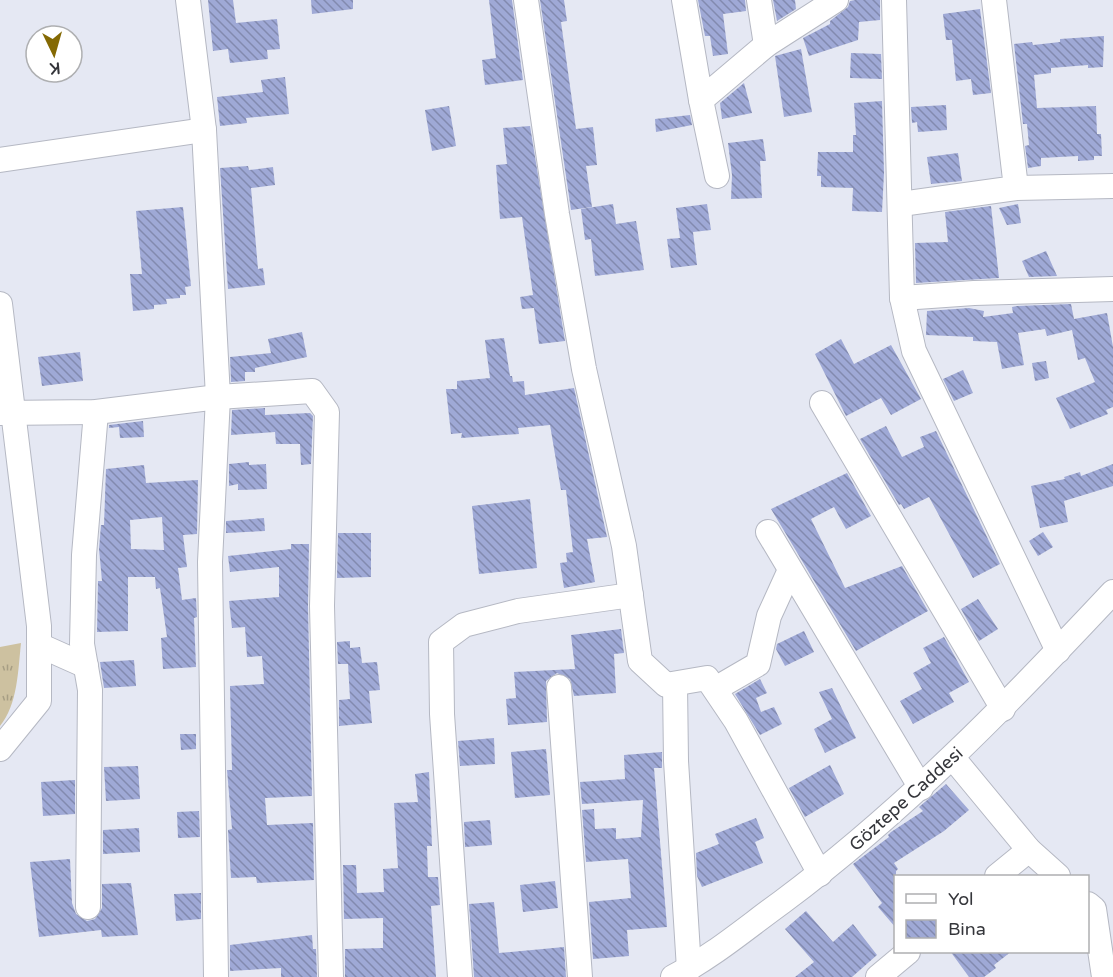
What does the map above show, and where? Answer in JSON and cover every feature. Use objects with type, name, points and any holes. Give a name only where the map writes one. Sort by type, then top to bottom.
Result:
[{"type":"street","points":[[188,0],[204,130],[218,397],[210,562],[216,977]]},
{"type":"street","points":[[526,0],[580,347],[624,546],[640,662],[666,685],[707,678],[736,720],[820,874]]},
{"type":"street","points":[[684,0],[717,176]]},
{"type":"street","points":[[759,0],[766,45]]},
{"type":"street","points":[[701,100],[766,45],[836,0]]},
{"type":"street","points":[[894,0],[902,298],[914,351],[1058,651]]},
{"type":"street","points":[[994,0],[1016,188]]},
{"type":"street","points":[[0,160],[204,130]]},
{"type":"street","points":[[901,204],[1016,188],[1113,186]]},
{"type":"street","points":[[902,298],[974,293],[1113,289]]},
{"type":"street","points":[[0,304],[6,413],[39,645],[39,701],[0,749]]},
{"type":"street","points":[[6,413],[96,412],[218,397],[312,391],[327,412],[322,606],[331,977]]},
{"type":"street","points":[[822,403],[1003,709]]},
{"type":"street","points":[[88,907],[90,690],[82,644],[84,555],[96,412]]},
{"type":"street","points":[[768,532],[921,788]]},
{"type":"street","points":[[715,689],[758,664],[769,616],[790,570]]},
{"type":"street","name":"Göztepe Caddesi","points":[[681,973],[820,874],[921,788],[1003,709],[1113,592]]},
{"type":"street","points":[[459,977],[442,714],[441,642],[464,625],[518,611],[631,595]]},
{"type":"street","points":[[39,645],[86,666]]},
{"type":"street","points":[[675,684],[681,973]]},
{"type":"street","points":[[559,687],[580,977]]},
{"type":"street","points":[[953,758],[1029,850],[1057,875]]},
{"type":"street","points":[[998,875],[1029,850]]},
{"type":"street","points":[[1089,905],[1094,909],[1104,977]]},
{"type":"street","points":[[878,977],[906,953]]},
{"type":"green space","points":[[21,643],[14,697],[0,726],[0,647]]},
{"type":"building","points":[[208,0],[233,0],[236,23],[277,19],[280,49],[267,50],[268,59],[230,63],[228,49],[213,51]]},
{"type":"building","points":[[311,0],[353,0],[353,9],[312,14]]},
{"type":"building","points":[[489,0],[512,0],[523,80],[485,85],[482,60],[496,58]]},
{"type":"building","points":[[540,0],[564,0],[567,21],[561,22],[576,129],[593,127],[597,165],[586,166],[592,207],[571,210]]},
{"type":"building","points":[[698,0],[745,0],[746,11],[723,14],[728,54],[713,56],[710,36],[705,36]]},
{"type":"building","points":[[773,0],[795,0],[796,9],[777,21]]},
{"type":"building","points":[[880,0],[880,20],[859,22],[858,40],[809,56],[803,38],[830,24],[830,21],[848,7],[850,1]]},
{"type":"building","points":[[980,9],[991,93],[973,95],[971,79],[956,81],[952,40],[946,40],[943,14]]},
{"type":"building","points":[[1104,36],[1103,67],[1088,68],[1088,65],[1051,68],[1051,73],[1034,75],[1037,108],[1096,106],[1097,134],[1101,134],[1102,156],[1094,156],[1094,160],[1078,161],[1078,156],[1041,158],[1041,166],[1028,168],[1025,146],[1029,145],[1027,124],[1023,124],[1014,44],[1032,42],[1033,45],[1060,42],[1060,39]]},
{"type":"building","points":[[801,49],[812,112],[784,117],[775,56]]},
{"type":"building","points":[[851,53],[881,54],[882,79],[850,78]]},
{"type":"building","points":[[285,77],[289,114],[246,118],[247,123],[220,126],[217,97],[263,92],[261,80]]},
{"type":"building","points":[[744,83],[752,113],[722,119],[720,103]]},
{"type":"building","points":[[882,101],[884,173],[882,212],[852,211],[853,188],[821,187],[821,176],[817,176],[818,152],[853,152],[853,135],[856,135],[854,103]]},
{"type":"building","points":[[946,105],[947,130],[918,132],[917,122],[912,123],[911,107]]},
{"type":"building","points":[[449,106],[456,146],[432,151],[425,110]]},
{"type":"building","points":[[690,115],[692,125],[656,132],[655,119]]},
{"type":"building","points":[[530,126],[565,341],[539,344],[534,308],[522,309],[520,297],[533,295],[522,217],[500,219],[496,165],[507,164],[503,128]]},
{"type":"building","points":[[763,139],[766,161],[760,161],[762,198],[731,199],[732,175],[728,143]]},
{"type":"building","points":[[958,153],[962,181],[931,184],[927,157]]},
{"type":"building","points":[[248,166],[249,170],[273,167],[275,185],[251,188],[258,269],[263,268],[265,285],[228,289],[220,168]]},
{"type":"building","points":[[613,204],[616,224],[636,221],[644,270],[595,276],[591,239],[585,240],[581,209]]},
{"type":"building","points":[[707,204],[711,230],[693,232],[697,265],[671,268],[667,239],[680,238],[676,208]]},
{"type":"building","points":[[1018,204],[1021,223],[1007,225],[999,208]]},
{"type":"building","points":[[991,206],[999,278],[916,283],[915,243],[948,242],[945,212]]},
{"type":"building","points":[[183,207],[191,286],[185,287],[186,295],[166,299],[167,304],[154,305],[154,309],[133,311],[130,274],[142,274],[136,211]]},
{"type":"building","points":[[1046,251],[1057,276],[1029,277],[1022,261]]},
{"type":"building","points":[[1071,304],[1074,319],[1107,313],[1113,347],[1113,407],[1106,410],[1108,414],[1070,429],[1056,398],[1095,382],[1085,358],[1078,360],[1072,330],[1047,336],[1045,329],[1018,333],[1024,365],[1002,369],[997,342],[973,341],[973,337],[926,335],[927,311],[969,308],[984,311],[983,317],[1013,313],[1012,307],[1017,306]]},
{"type":"building","points":[[302,332],[307,357],[255,368],[255,372],[245,372],[245,381],[231,382],[230,357],[271,353],[268,339]]},
{"type":"building","points":[[504,338],[510,376],[513,382],[524,381],[525,395],[574,388],[607,537],[587,539],[595,582],[564,588],[560,563],[567,562],[566,553],[573,552],[566,490],[561,490],[550,425],[518,428],[519,434],[461,438],[462,433],[451,434],[446,389],[457,389],[457,381],[490,378],[485,340]]},
{"type":"building","points":[[841,339],[854,364],[891,345],[921,399],[891,415],[881,398],[846,416],[815,354]]},
{"type":"building","points":[[80,352],[83,381],[42,386],[38,357]]},
{"type":"building","points":[[1046,361],[1049,378],[1035,381],[1032,363]]},
{"type":"building","points":[[963,370],[973,393],[954,401],[943,379]]},
{"type":"building","points":[[265,408],[265,415],[310,413],[313,416],[311,464],[301,465],[300,444],[276,444],[275,432],[231,435],[232,410]]},
{"type":"building","points":[[143,421],[144,437],[120,438],[119,427],[109,428],[109,425]]},
{"type":"building","points":[[886,426],[902,457],[924,447],[920,437],[936,431],[1000,564],[973,578],[929,497],[904,509],[901,504],[899,505],[860,439]]},
{"type":"building","points":[[249,462],[249,465],[266,464],[267,489],[238,490],[238,484],[229,486],[229,464]]},
{"type":"building","points":[[1113,464],[1113,486],[1064,501],[1068,522],[1040,528],[1031,486],[1065,479],[1064,477],[1080,472],[1081,476]]},
{"type":"building","points":[[144,465],[146,483],[198,480],[197,534],[183,535],[187,567],[178,568],[182,600],[196,598],[197,617],[194,618],[196,667],[163,669],[161,638],[167,637],[160,588],[156,589],[155,577],[128,577],[128,631],[97,632],[98,581],[102,581],[99,549],[101,525],[104,525],[106,469]],"holes":[[[162,517],[164,550],[131,549],[130,520]]]},
{"type":"building","points":[[847,473],[871,516],[846,529],[834,507],[811,519],[845,588],[902,566],[928,611],[856,651],[771,509]]},
{"type":"building","points":[[530,499],[537,568],[479,574],[472,506]]},
{"type":"building","points":[[264,518],[265,531],[226,533],[226,521]]},
{"type":"building","points":[[1043,532],[1053,547],[1038,556],[1029,541]]},
{"type":"building","points":[[338,533],[371,533],[371,577],[337,578]]},
{"type":"building","points":[[291,544],[309,544],[312,796],[265,798],[267,825],[313,823],[314,880],[257,883],[256,877],[231,878],[228,830],[232,829],[227,770],[232,770],[230,686],[264,684],[262,656],[247,657],[245,627],[232,628],[229,601],[279,597],[279,567],[230,572],[228,556],[291,549]]},
{"type":"building","points":[[978,599],[998,629],[979,641],[961,609]]},
{"type":"building","points":[[621,629],[624,653],[614,654],[616,693],[574,696],[570,679],[557,673],[546,681],[547,722],[508,725],[506,699],[516,698],[514,672],[575,669],[571,635]]},
{"type":"building","points":[[804,631],[814,652],[785,666],[776,649],[777,644]]},
{"type":"building","points":[[944,637],[969,682],[949,693],[954,702],[913,724],[900,701],[922,689],[913,673],[931,663],[923,648]]},
{"type":"building","points":[[350,641],[350,648],[360,647],[362,663],[377,662],[380,690],[369,691],[372,723],[339,726],[339,700],[350,699],[348,664],[338,664],[337,642]]},
{"type":"building","points":[[134,660],[136,686],[104,688],[100,662]]},
{"type":"building","points":[[760,679],[767,693],[756,698],[761,712],[774,707],[782,724],[760,735],[735,694]]},
{"type":"building","points":[[832,688],[856,738],[825,753],[814,729],[832,719],[819,692]]},
{"type":"building","points":[[180,734],[196,734],[196,749],[181,750]]},
{"type":"building","points":[[494,738],[495,764],[460,766],[458,741]]},
{"type":"building","points":[[546,749],[550,795],[515,798],[511,752]]},
{"type":"building","points":[[662,752],[662,768],[654,768],[667,927],[627,930],[629,956],[593,959],[589,902],[631,898],[628,859],[586,862],[582,810],[594,809],[595,829],[616,828],[616,839],[641,837],[643,800],[582,804],[580,782],[625,779],[624,755]]},
{"type":"building","points":[[830,765],[844,794],[805,817],[789,788]]},
{"type":"building","points":[[138,766],[140,799],[106,801],[104,767]]},
{"type":"building","points":[[429,772],[432,846],[427,846],[428,877],[438,877],[440,905],[431,906],[436,977],[345,977],[345,949],[383,948],[383,918],[344,919],[343,865],[356,865],[357,893],[384,892],[383,869],[398,868],[394,803],[418,802],[415,774]]},
{"type":"building","points":[[75,780],[75,814],[43,816],[41,782]]},
{"type":"building","points":[[946,784],[969,810],[944,831],[894,863],[898,869],[894,875],[894,926],[878,907],[882,903],[853,864],[889,837],[891,832],[923,811],[919,807]]},
{"type":"building","points":[[199,811],[200,837],[178,838],[177,812]]},
{"type":"building","points":[[756,818],[764,838],[755,842],[763,863],[702,887],[697,876],[696,853],[719,844],[715,834]]},
{"type":"building","points":[[490,820],[492,845],[465,847],[464,822]]},
{"type":"building","points":[[139,828],[140,852],[103,854],[103,830]]},
{"type":"building","points":[[70,859],[72,903],[76,914],[87,921],[95,919],[102,908],[102,884],[131,883],[138,935],[102,937],[101,930],[39,937],[30,862]]},
{"type":"building","points":[[555,881],[558,908],[523,912],[520,885]]},
{"type":"building","points":[[201,893],[201,919],[176,921],[174,894]]},
{"type":"building","points":[[494,902],[499,953],[564,947],[566,977],[474,977],[469,904]]},
{"type":"building","points":[[806,911],[833,942],[853,924],[877,955],[852,977],[795,977],[814,962],[785,929]]},
{"type":"building","points":[[312,935],[313,949],[316,949],[317,977],[281,977],[281,968],[230,971],[230,945]]},
{"type":"building","points":[[951,953],[1009,953],[994,965],[996,968],[984,977],[969,977]]}]
